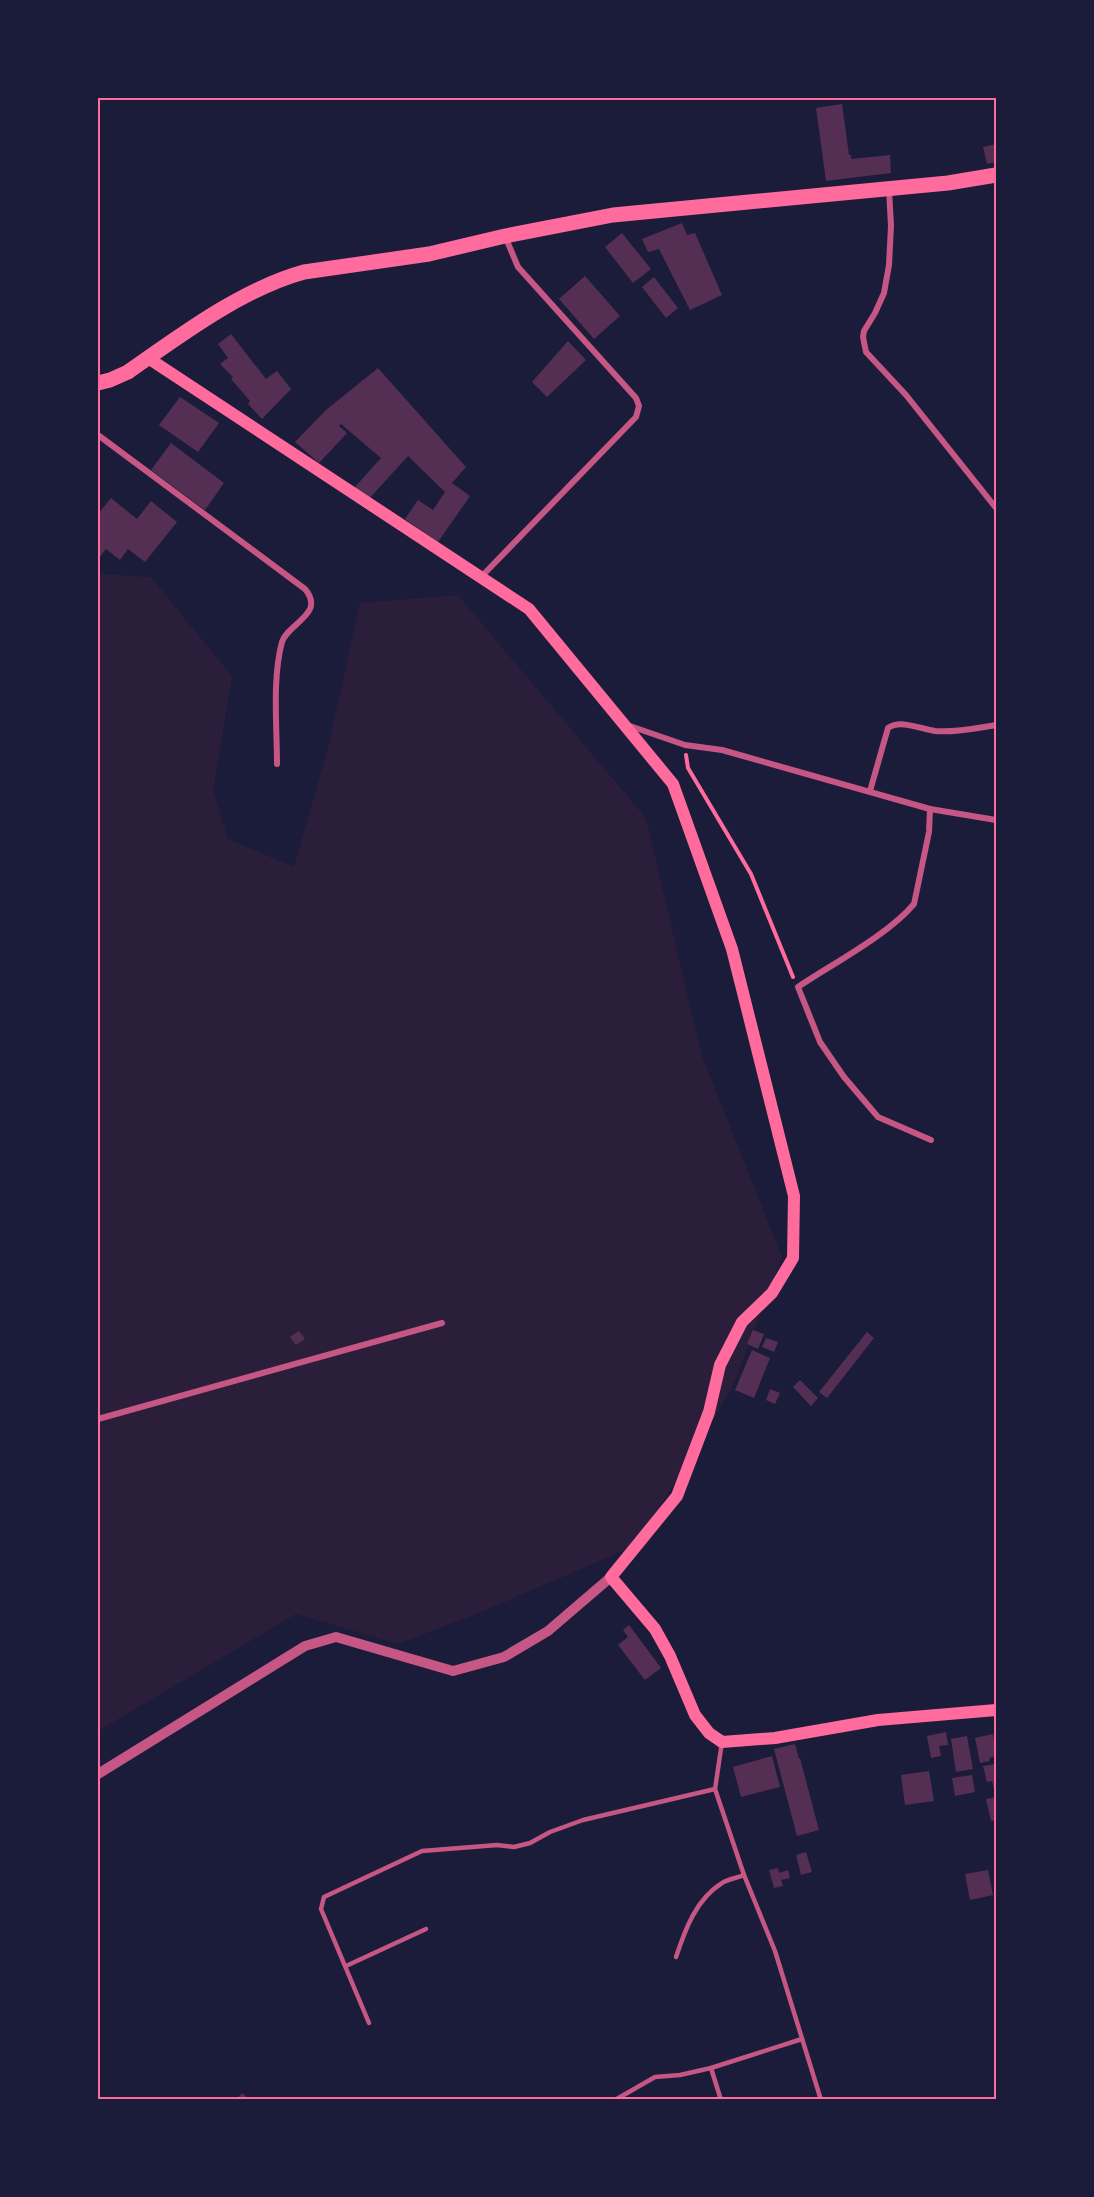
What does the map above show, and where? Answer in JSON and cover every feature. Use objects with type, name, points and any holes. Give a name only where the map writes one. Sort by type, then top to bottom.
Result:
[{"type":"main road","points":[[98,383],[128,372],[233,304],[286,277],[360,262],[439,252],[613,214],[948,183],[996,175]]},
{"type":"main road","points":[[148,358],[529,609],[673,784],[732,949],[794,1196],[793,1258],[772,1293],[742,1322],[720,1365],[709,1412],[677,1496],[610,1577],[655,1629],[670,1656],[695,1715],[709,1733],[722,1742],[775,1738],[878,1720],[996,1710]]},
{"type":"street","points":[[889,188],[891,226],[889,265],[884,293],[862,337],[866,352],[906,395],[996,508]]},
{"type":"street","points":[[481,577],[636,417],[639,406],[636,398],[518,267],[505,236]]},
{"type":"street","points":[[98,435],[310,595],[312,603],[310,609],[284,638],[279,653],[277,764]]},
{"type":"street","points":[[624,724],[685,746],[722,750],[930,809],[996,820]]},
{"type":"street","points":[[870,791],[888,728],[893,724],[937,731],[996,725]]},
{"type":"street","points":[[930,809],[929,832],[914,904],[872,939],[798,987],[820,1042],[844,1077],[878,1117],[931,1140]]},
{"type":"street","points":[[98,1419],[442,1323]]},
{"type":"street","points":[[98,1774],[305,1646],[336,1637],[453,1671],[504,1657],[548,1631],[610,1577]]},
{"type":"lane","points":[[722,1742],[715,1789],[744,1875],[775,1951],[821,2100]]},
{"type":"lane","points":[[369,2023],[321,1909],[324,1897],[422,1851],[497,1845],[514,1847],[530,1843],[550,1832],[583,1820],[715,1789]]},
{"type":"lane","points":[[676,1958],[687,1923],[706,1897],[723,1883],[744,1875]]},
{"type":"lane","points":[[346,1966],[426,1929]]},
{"type":"lane","points":[[615,2100],[632,2088],[655,2077],[711,2068],[802,2039]]},
{"type":"lane","points":[[711,2068],[721,2100]]},
{"type":"path","points":[[685,746],[688,768],[751,874],[798,987]]},
{"type":"shaded area","points":[[98,574],[151,577],[232,676],[213,789],[228,839],[294,867],[328,748],[360,603],[458,595],[646,818],[701,1053],[782,1257],[732,1388],[637,1545],[479,1613],[398,1644],[296,1614],[98,1731]]},
{"type":"building","points":[[842,104],[851,159],[890,155],[891,173],[826,181],[816,108]]},
{"type":"building","points":[[996,144],[996,162],[987,164],[983,147]]},
{"type":"building","points":[[682,223],[687,235],[695,233],[722,295],[690,310],[659,249],[648,252],[642,239]]},
{"type":"building","points":[[622,233],[651,269],[633,283],[605,247]]},
{"type":"building","points":[[585,276],[620,316],[594,339],[559,299]]},
{"type":"building","points":[[654,277],[678,308],[666,318],[642,287]]},
{"type":"building","points":[[231,334],[266,379],[277,371],[291,389],[262,419],[248,404],[250,401],[231,379],[233,377],[220,364],[228,358],[218,344]]},
{"type":"building","points":[[568,341],[586,360],[547,397],[532,382]]},
{"type":"building","points":[[378,368],[466,467],[452,483],[470,496],[438,542],[405,519],[418,500],[433,510],[445,492],[408,456],[368,500],[354,488],[381,458],[341,424],[339,426],[347,433],[319,463],[295,442],[326,410]]},
{"type":"building","points":[[180,397],[219,423],[198,452],[159,425]]},
{"type":"building","points":[[171,443],[224,483],[205,510],[151,470]]},
{"type":"building","points":[[111,498],[137,519],[151,501],[177,522],[145,562],[128,549],[120,560],[106,549],[98,559],[98,514]]},
{"type":"building","points":[[753,1330],[764,1334],[758,1349],[747,1344]]},
{"type":"building","points":[[299,1331],[305,1339],[296,1345],[290,1337]]},
{"type":"building","points":[[867,1332],[874,1338],[827,1398],[819,1392]]},
{"type":"building","points":[[766,1338],[778,1342],[774,1352],[762,1347]]},
{"type":"building","points":[[752,1350],[770,1358],[754,1398],[735,1390]]},
{"type":"building","points":[[800,1380],[818,1398],[811,1406],[793,1387]]},
{"type":"building","points":[[770,1389],[780,1393],[775,1404],[766,1400]]},
{"type":"building","points":[[629,1625],[661,1668],[645,1680],[618,1645],[628,1637],[623,1630]]},
{"type":"building","points":[[946,1732],[948,1745],[939,1746],[941,1756],[931,1758],[927,1736]]},
{"type":"building","points":[[993,1734],[996,1756],[989,1758],[990,1761],[980,1763],[975,1738]]},
{"type":"building","points":[[967,1736],[973,1769],[956,1772],[951,1739]]},
{"type":"building","points":[[795,1744],[819,1830],[797,1836],[774,1749]]},
{"type":"building","points":[[772,1756],[780,1787],[741,1797],[733,1767]]},
{"type":"building","points":[[996,1764],[996,1797],[992,1781],[987,1782],[983,1766]]},
{"type":"building","points":[[929,1771],[934,1801],[905,1805],[901,1775]]},
{"type":"building","points":[[972,1775],[975,1792],[955,1796],[952,1778]]},
{"type":"building","points":[[996,1797],[996,1820],[991,1821],[986,1799]]},
{"type":"building","points":[[806,1852],[812,1872],[801,1875],[796,1855]]},
{"type":"building","points":[[778,1868],[779,1873],[788,1870],[790,1878],[781,1880],[783,1886],[774,1888],[769,1870]]},
{"type":"building","points":[[988,1870],[993,1895],[970,1900],[965,1874]]},
{"type":"building","points":[[242,2093],[250,2100],[236,2100]]}]
